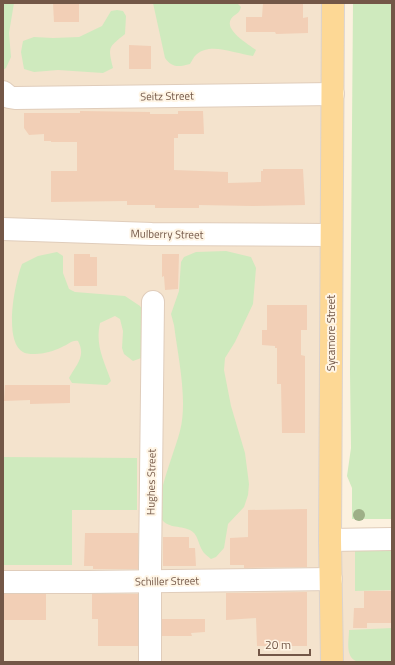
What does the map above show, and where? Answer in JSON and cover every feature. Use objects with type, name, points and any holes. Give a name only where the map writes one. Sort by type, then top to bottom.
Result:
[{"type":"main road","name":"Sycamore Street","points":[[332,662],[330,540],[333,3]]},
{"type":"street","name":"Seitz Street","points":[[3,92],[9,97],[15,98],[333,94]]},
{"type":"street","name":"Mulberry Street","points":[[3,229],[152,234],[331,235]]},
{"type":"street","name":"Hughes Street","points":[[150,662],[154,302]]},
{"type":"street","points":[[330,540],[392,539]]},
{"type":"street","name":"Schiller Street","points":[[3,582],[331,579]]},
{"type":"shaded area","points":[[3,3],[333,3],[330,540],[392,539],[392,662],[3,662]]},
{"type":"green space","points":[[3,3],[14,3],[9,33],[11,57],[6,68],[3,70]]},
{"type":"green space","points":[[153,3],[237,3],[241,7],[231,19],[231,28],[238,36],[256,50],[253,56],[224,50],[209,49],[197,54],[190,64],[176,66],[170,64],[165,58]]},
{"type":"green space","points":[[353,3],[392,3],[392,519],[352,519],[352,488],[347,476],[351,448],[350,372]]},
{"type":"green space","points":[[111,11],[123,11],[126,16],[125,34],[112,45],[110,55],[113,68],[103,73],[58,70],[34,72],[24,69],[21,52],[23,41],[34,37],[79,37],[102,26]]},
{"type":"green space","points":[[226,251],[251,257],[256,268],[253,304],[235,342],[225,358],[224,370],[231,406],[245,453],[249,484],[248,495],[244,507],[228,524],[224,548],[216,557],[211,559],[203,551],[193,532],[186,528],[166,523],[160,517],[159,510],[162,489],[178,439],[182,419],[182,378],[171,314],[179,291],[181,262],[184,257],[196,252]]},
{"type":"green space","points":[[57,252],[63,256],[63,273],[69,289],[75,292],[125,296],[140,306],[146,316],[144,357],[133,361],[124,354],[122,348],[123,331],[120,319],[115,316],[100,323],[99,346],[111,381],[107,385],[72,383],[69,378],[81,356],[78,341],[71,342],[45,353],[31,354],[24,353],[17,346],[13,336],[12,311],[16,284],[22,264],[38,256]]},
{"type":"green space","points":[[3,457],[137,458],[137,510],[72,510],[72,565],[3,565]]},
{"type":"green space","points":[[392,550],[392,590],[355,591],[355,551]]},
{"type":"green space","points":[[392,628],[392,661],[356,661],[350,655],[348,647],[349,630]]},
{"type":"building","points":[[53,3],[79,3],[79,22],[54,22]]},
{"type":"building","points":[[263,3],[303,3],[303,18],[308,17],[308,33],[276,34],[275,32],[246,32],[246,17],[262,17]]},
{"type":"building","points":[[129,45],[151,46],[151,69],[129,69]]},
{"type":"building","points":[[80,111],[178,114],[178,111],[203,111],[204,134],[178,134],[178,138],[174,138],[174,170],[228,172],[228,183],[261,182],[261,171],[263,171],[263,169],[303,169],[305,205],[199,205],[199,208],[155,208],[155,205],[127,205],[127,201],[51,202],[51,171],[77,171],[77,142],[44,141],[44,134],[29,135],[24,128],[24,113],[80,113]]},
{"type":"building","points":[[74,254],[90,254],[90,257],[97,257],[97,286],[74,286]]},
{"type":"building","points":[[162,254],[179,254],[178,289],[165,290],[164,276],[162,277]]},
{"type":"building","points":[[267,305],[307,305],[307,330],[301,330],[301,355],[305,356],[305,433],[282,433],[281,384],[277,384],[277,348],[275,348],[275,346],[262,345],[262,330],[267,330]]},
{"type":"building","points":[[5,385],[70,385],[70,403],[30,404],[30,400],[4,401]]},
{"type":"building","points":[[307,509],[307,567],[244,568],[244,565],[230,565],[230,538],[248,537],[248,510]]},
{"type":"building","points":[[85,533],[138,533],[138,569],[93,569],[93,566],[84,566]]},
{"type":"building","points":[[163,537],[189,537],[189,548],[195,548],[196,566],[163,566]]},
{"type":"building","points":[[364,591],[391,591],[392,623],[367,623],[367,628],[353,628],[354,608],[364,608]]},
{"type":"building","points":[[307,592],[307,646],[257,646],[256,618],[226,620],[226,593]]},
{"type":"building","points":[[3,594],[46,594],[46,620],[3,620]]},
{"type":"building","points":[[92,594],[138,594],[138,646],[98,646],[98,619],[92,619]]},
{"type":"building","points":[[162,619],[205,619],[205,632],[191,633],[192,636],[162,636]]}]
